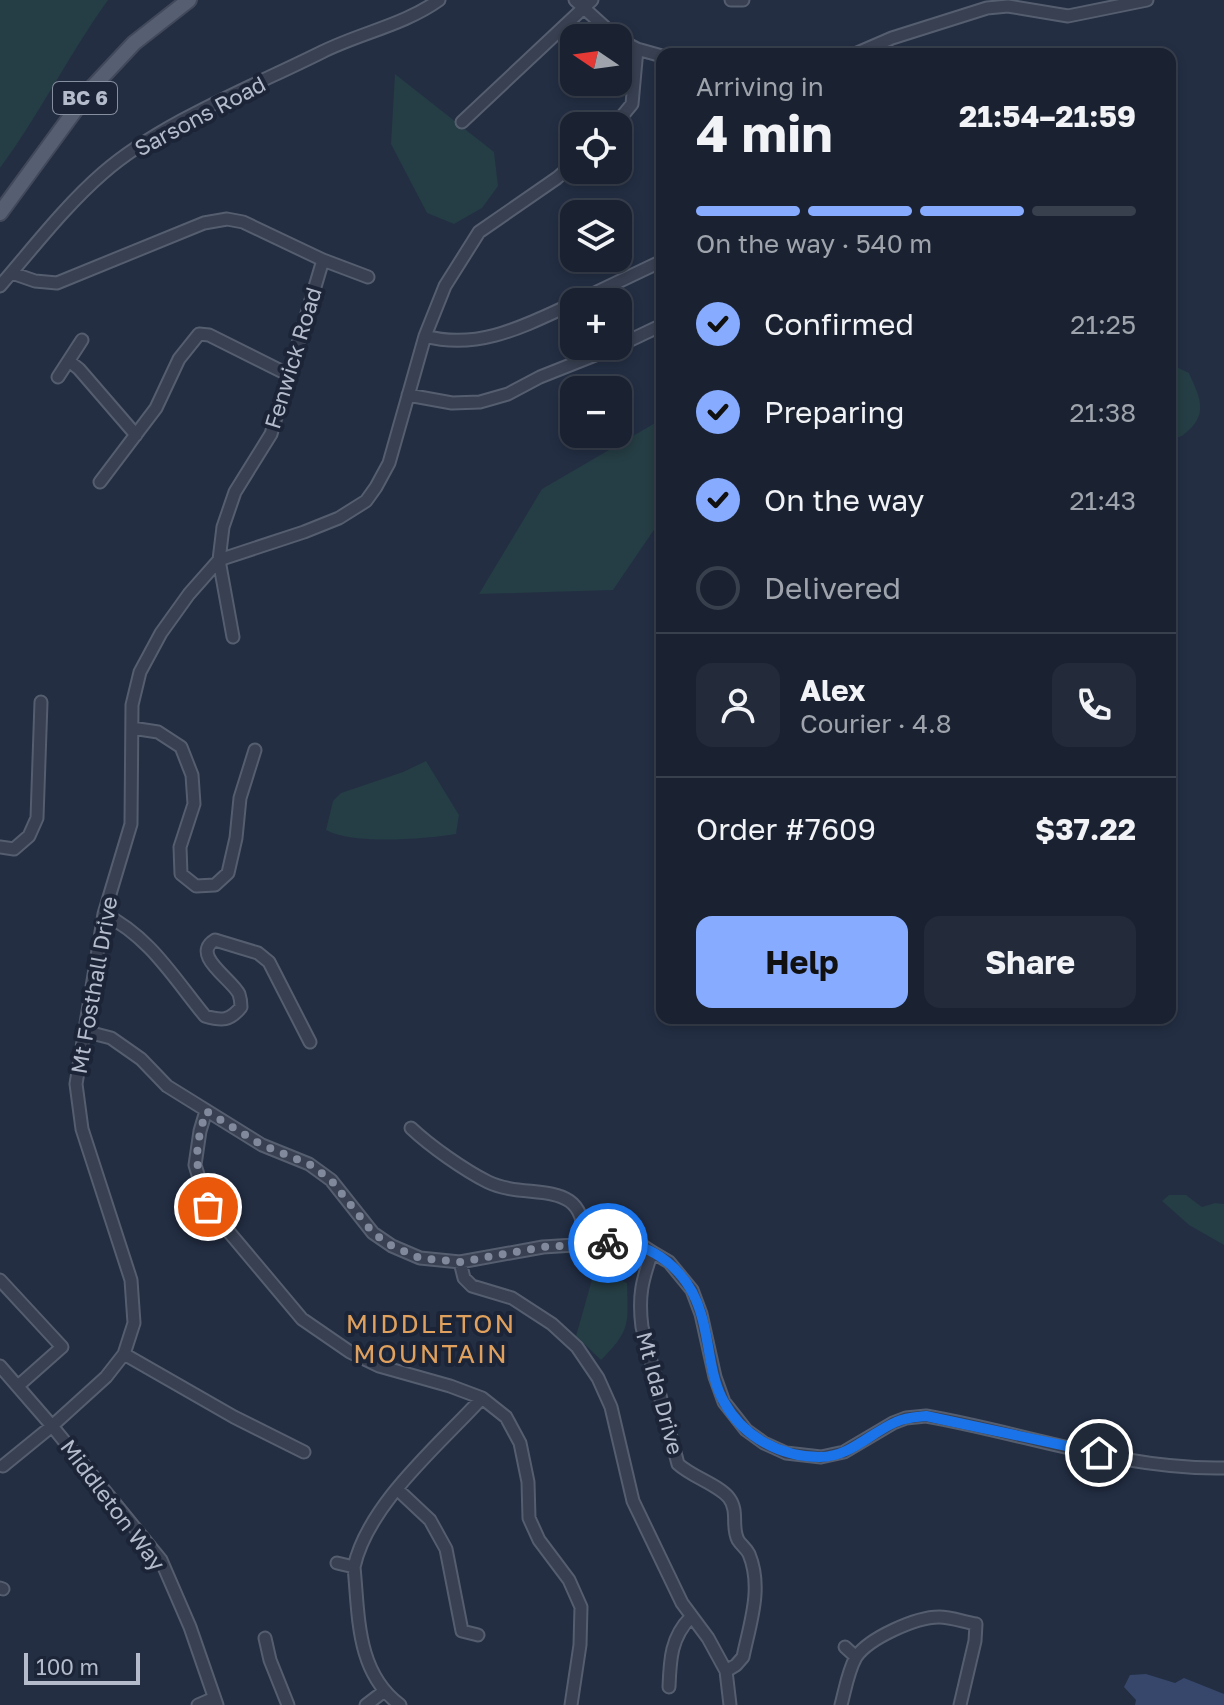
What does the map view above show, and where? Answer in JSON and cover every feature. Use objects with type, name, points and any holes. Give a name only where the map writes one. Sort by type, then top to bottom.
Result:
[{"type":"main road","name":"BC 6","points":[[0,213],[90,90],[134,43],[189,0]]},
{"type":"street","name":"Sarsons Road","points":[[0,286],[104,172],[148,141],[326,50],[413,15],[439,0]]},
{"type":"street","points":[[731,0],[743,0]]},
{"type":"street","points":[[869,48],[987,8],[1008,6],[1068,16],[1147,0]]},
{"type":"street","points":[[462,122],[584,3],[604,24]]},
{"type":"street","points":[[632,46],[656,54]]},
{"type":"street","points":[[625,112],[632,104],[637,49]]},
{"type":"street","points":[[219,560],[339,518],[366,501],[389,463],[425,336],[445,286],[479,232],[560,175]]},
{"type":"street","points":[[12,273],[35,281],[57,283],[204,223],[227,219],[243,222],[323,260],[368,277]]},
{"type":"street","name":"Fenwick Road","points":[[233,637],[219,560],[223,527],[235,492],[271,434],[323,260]]},
{"type":"street","points":[[605,288],[656,264]]},
{"type":"street","points":[[425,336],[443,341],[492,338],[560,309]]},
{"type":"street","points":[[632,339],[656,328]]},
{"type":"street","points":[[100,482],[156,408],[179,359],[199,334],[209,335],[287,374]]},
{"type":"street","points":[[58,377],[82,340]]},
{"type":"street","points":[[408,395],[452,403],[480,402],[508,394],[540,377],[586,360]]},
{"type":"street","points":[[69,361],[136,435]]},
{"type":"street","name":"Mt Fosthall Drive","points":[[3,1466],[106,1377],[124,1354],[134,1323],[131,1280],[82,1129],[76,1084],[104,914],[131,824],[132,705],[140,672],[161,633],[219,560]]},
{"type":"street","points":[[0,847],[14,849],[29,836],[37,818],[41,702]]},
{"type":"street","points":[[132,728],[158,732],[181,747],[192,775],[194,804],[180,847],[181,874],[196,886],[215,885],[228,873],[240,798],[255,750]]},
{"type":"street","points":[[104,914],[125,924],[143,938],[205,1016],[220,1020],[232,1018],[241,1007],[240,995],[209,960],[206,951],[209,944],[215,940],[258,953],[269,962],[310,1042]]},
{"type":"street","points":[[84,1031],[111,1038],[141,1059],[167,1086],[206,1111],[262,1145],[309,1164],[331,1180],[373,1233],[392,1246],[420,1258],[460,1262],[543,1247],[622,1242],[643,1246],[669,1262],[692,1290],[724,1402],[746,1430],[786,1453],[821,1457],[844,1452],[893,1423],[926,1416],[1125,1459],[1185,1469],[1224,1468]]},
{"type":"street","points":[[206,1111],[195,1165],[208,1207],[302,1319],[338,1345],[379,1366],[482,1398],[506,1417],[520,1443],[528,1482],[529,1518],[539,1540],[569,1580],[581,1607],[580,1645],[571,1705]]},
{"type":"street","points":[[411,1128],[488,1182],[506,1188],[555,1193],[571,1201],[582,1217],[584,1244]]},
{"type":"street","name":"Mt Ida Drive","points":[[652,1252],[640,1284],[639,1304],[642,1327],[678,1464],[689,1475],[728,1496],[735,1510],[737,1539],[748,1550],[755,1573],[756,1590],[743,1657],[726,1671]]},
{"type":"street","points":[[460,1262],[464,1278],[472,1286],[512,1298],[552,1324],[577,1347],[598,1378],[611,1407],[633,1501],[691,1617],[708,1638],[726,1671],[730,1705]]},
{"type":"street","points":[[0,1280],[62,1347],[18,1386]]},
{"type":"street","points":[[124,1354],[234,1417],[304,1452]]},
{"type":"street","name":"Middleton Way","points":[[0,1366],[161,1560],[190,1627],[216,1701]]},
{"type":"street","points":[[400,1705],[383,1692],[365,1657],[354,1567],[360,1544],[373,1519],[397,1489],[482,1398]]},
{"type":"street","points":[[397,1489],[430,1520],[446,1549],[462,1631],[478,1635]]},
{"type":"street","points":[[337,1563],[354,1567]]},
{"type":"street","points":[[669,1687],[674,1640],[691,1617]]},
{"type":"street","points":[[841,1705],[856,1657],[864,1649],[915,1621],[939,1617],[976,1624],[960,1705]]},
{"type":"street","points":[[265,1638],[270,1660],[288,1705]]},
{"type":"street","points":[[845,1647],[856,1657]]},
{"type":"street","points":[[366,1705],[383,1692]]},
{"type":"street","points":[[198,1705],[216,1701]]},
{"type":"shaded area","points":[[0,0],[108,0],[0,168]]},
{"type":"shaded area","points":[[395,74],[494,152],[498,186],[482,208],[454,224],[427,213],[391,144]]},
{"type":"shaded area","points":[[1176,367],[1189,373],[1200,407],[1192,427],[1177,438]]},
{"type":"shaded area","points":[[656,422],[656,527],[613,590],[479,594],[542,489],[612,448],[632,448],[632,436]]},
{"type":"shaded area","points":[[426,761],[459,815],[456,834],[371,839],[338,835],[326,830],[333,801],[341,793]]},
{"type":"shaded area","points":[[1169,1195],[1186,1195],[1202,1207],[1224,1204],[1224,1245],[1189,1225],[1162,1201]]},
{"type":"shaded area","points":[[595,1269],[627,1283],[626,1326],[618,1341],[601,1360],[576,1336]]},
{"type":"water","points":[[1146,1674],[1175,1683],[1184,1678],[1224,1694],[1224,1705],[1135,1705],[1136,1700],[1124,1687],[1130,1675]]},
{"type":"way so far","points":[[208,1207],[195,1165],[206,1111],[262,1145],[309,1164],[331,1180],[373,1233],[392,1246],[420,1258],[460,1262],[543,1247],[608,1243]]},
{"type":"district","name":"MIDDLETON MOUNTAIN","points":[[431,1339]]},
{"type":"route","points":[[608,1243],[643,1246],[669,1262],[692,1290],[724,1402],[746,1430],[786,1453],[821,1457],[844,1452],[893,1423],[926,1416],[1099,1453]]}]
